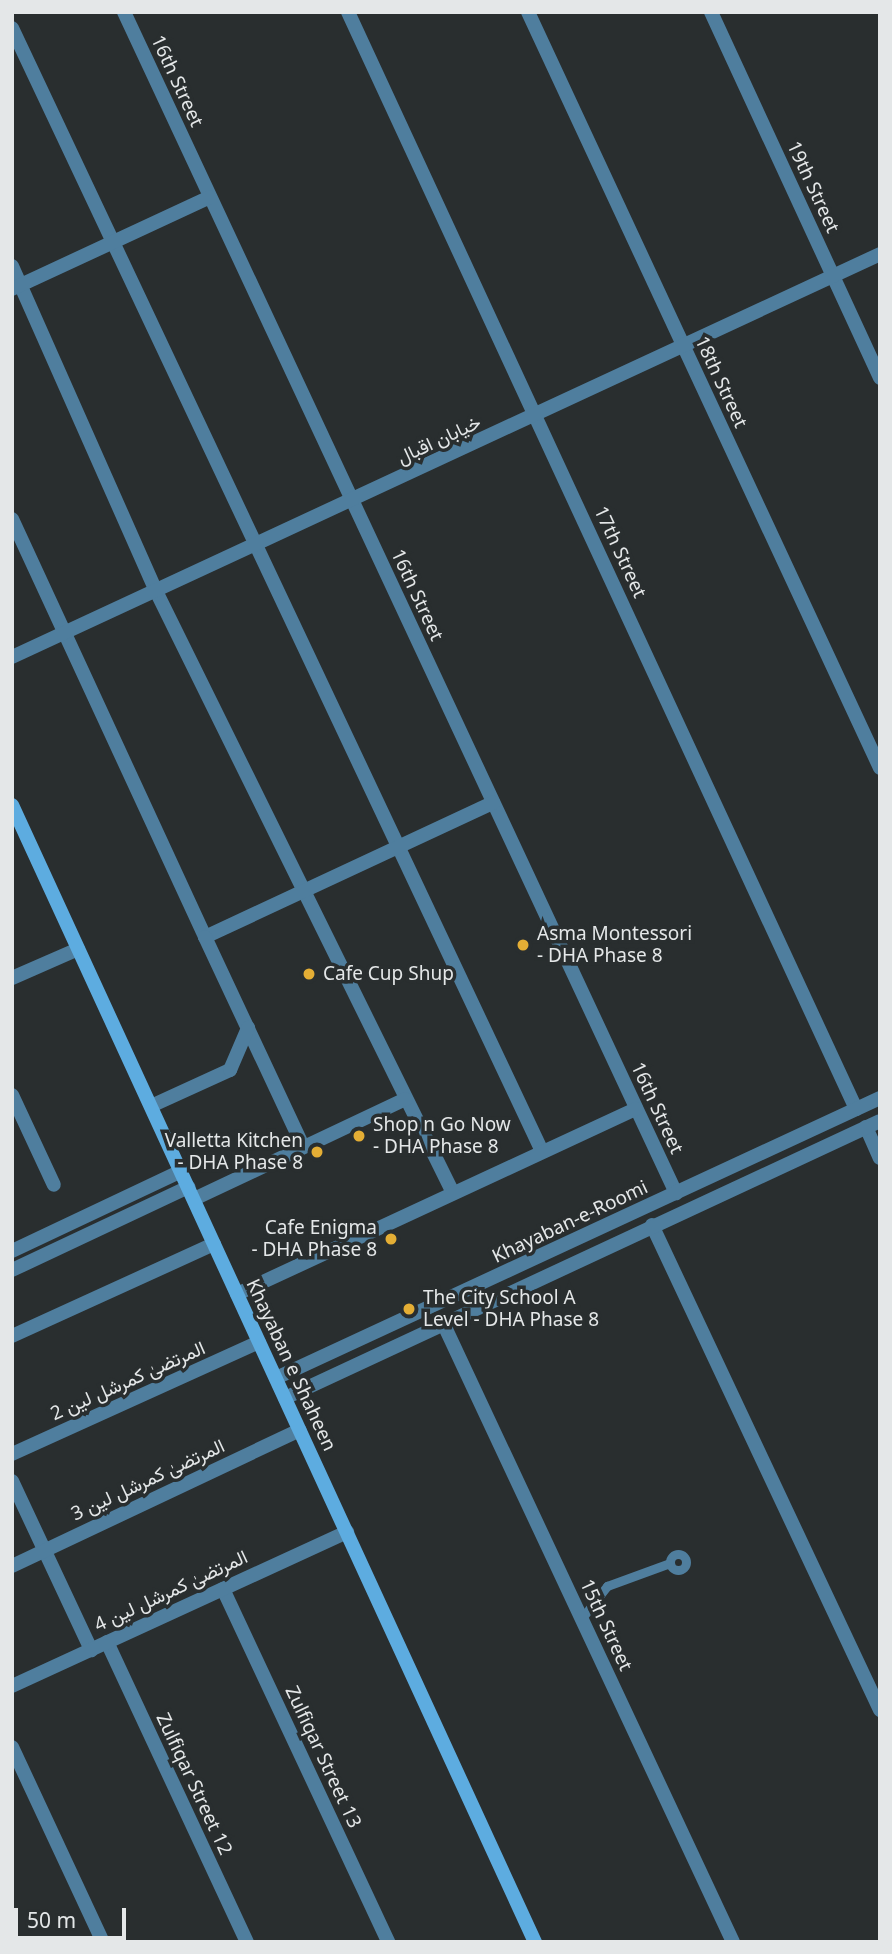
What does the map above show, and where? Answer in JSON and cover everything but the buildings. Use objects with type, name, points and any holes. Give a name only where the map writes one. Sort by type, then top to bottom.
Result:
[{"type":"main road","name":"Khayaban e Shaheen","points":[[12,805],[535,1942]]},
{"type":"street","name":"16th Street","points":[[124,12],[676,1193]]},
{"type":"street","name":"17th Street","points":[[348,12],[856,1109]]},
{"type":"street","name":"18th Street","points":[[528,12],[880,768]]},
{"type":"street","name":"19th Street","points":[[711,12],[880,378]]},
{"type":"street","points":[[12,28],[542,1151]]},
{"type":"street","points":[[17,287],[210,197]]},
{"type":"street","name":"خیابان اقبال","points":[[12,657],[256,548],[880,254]]},
{"type":"street","points":[[12,266],[17,287],[156,591],[452,1191]]},
{"type":"street","points":[[12,519],[303,1146]]},
{"type":"street","points":[[205,937],[493,803]]},
{"type":"street","points":[[12,978],[78,949]]},
{"type":"street","points":[[151,1106],[230,1070],[248,1028]]},
{"type":"street","points":[[12,1095],[54,1185]]},
{"type":"street","name":"Khayaban-e-Roomi","points":[[276,1378],[880,1098]]},
{"type":"street","points":[[12,1270],[303,1146],[406,1099]]},
{"type":"street","points":[[237,1294],[452,1191],[636,1109]]},
{"type":"street","name":"Khayaban-e-Roomi","points":[[285,1398],[880,1121]]},
{"type":"street","points":[[866,1128],[880,1158]]},
{"type":"street","points":[[12,1251],[181,1171]]},
{"type":"street","points":[[652,1225],[880,1710]]},
{"type":"street","points":[[12,1336],[214,1244]]},
{"type":"street","name":"15th Street","points":[[444,1325],[733,1942]]},
{"type":"street","name":"المرتضیٰ کمرشل لین 2","points":[[12,1454],[259,1342]]},
{"type":"street","name":"المرتضیٰ کمرشل لین 3","points":[[12,1566],[300,1430]]},
{"type":"street","points":[[12,1481],[91,1650]]},
{"type":"street","name":"المرتضیٰ کمرشل لین 4","points":[[12,1686],[347,1532]]},
{"type":"street","name":"Zulfiqar Street 13","points":[[223,1589],[388,1942]]},
{"type":"street","name":"Zulfiqar Street 12","points":[[107,1643],[247,1942]]},
{"type":"street","points":[[12,1747],[103,1942]]},
{"type":"lane","points":[[582,1618],[607,1586],[670,1563]]},
{"type":"place","name":"Asma Montessori - DHA Phase 8","points":[[523,945]]},
{"type":"place","name":"Cafe Cup Shup","points":[[309,974]]},
{"type":"place","name":"Shop n Go Now - DHA Phase 8","points":[[359,1136]]},
{"type":"place","name":"Valletta Kitchen - DHA Phase 8","points":[[317,1152]]},
{"type":"place","name":"Cafe Enigma - DHA Phase 8","points":[[391,1239]]},
{"type":"place","name":"The City School A Level - DHA Phase 8","points":[[409,1309]]}]
